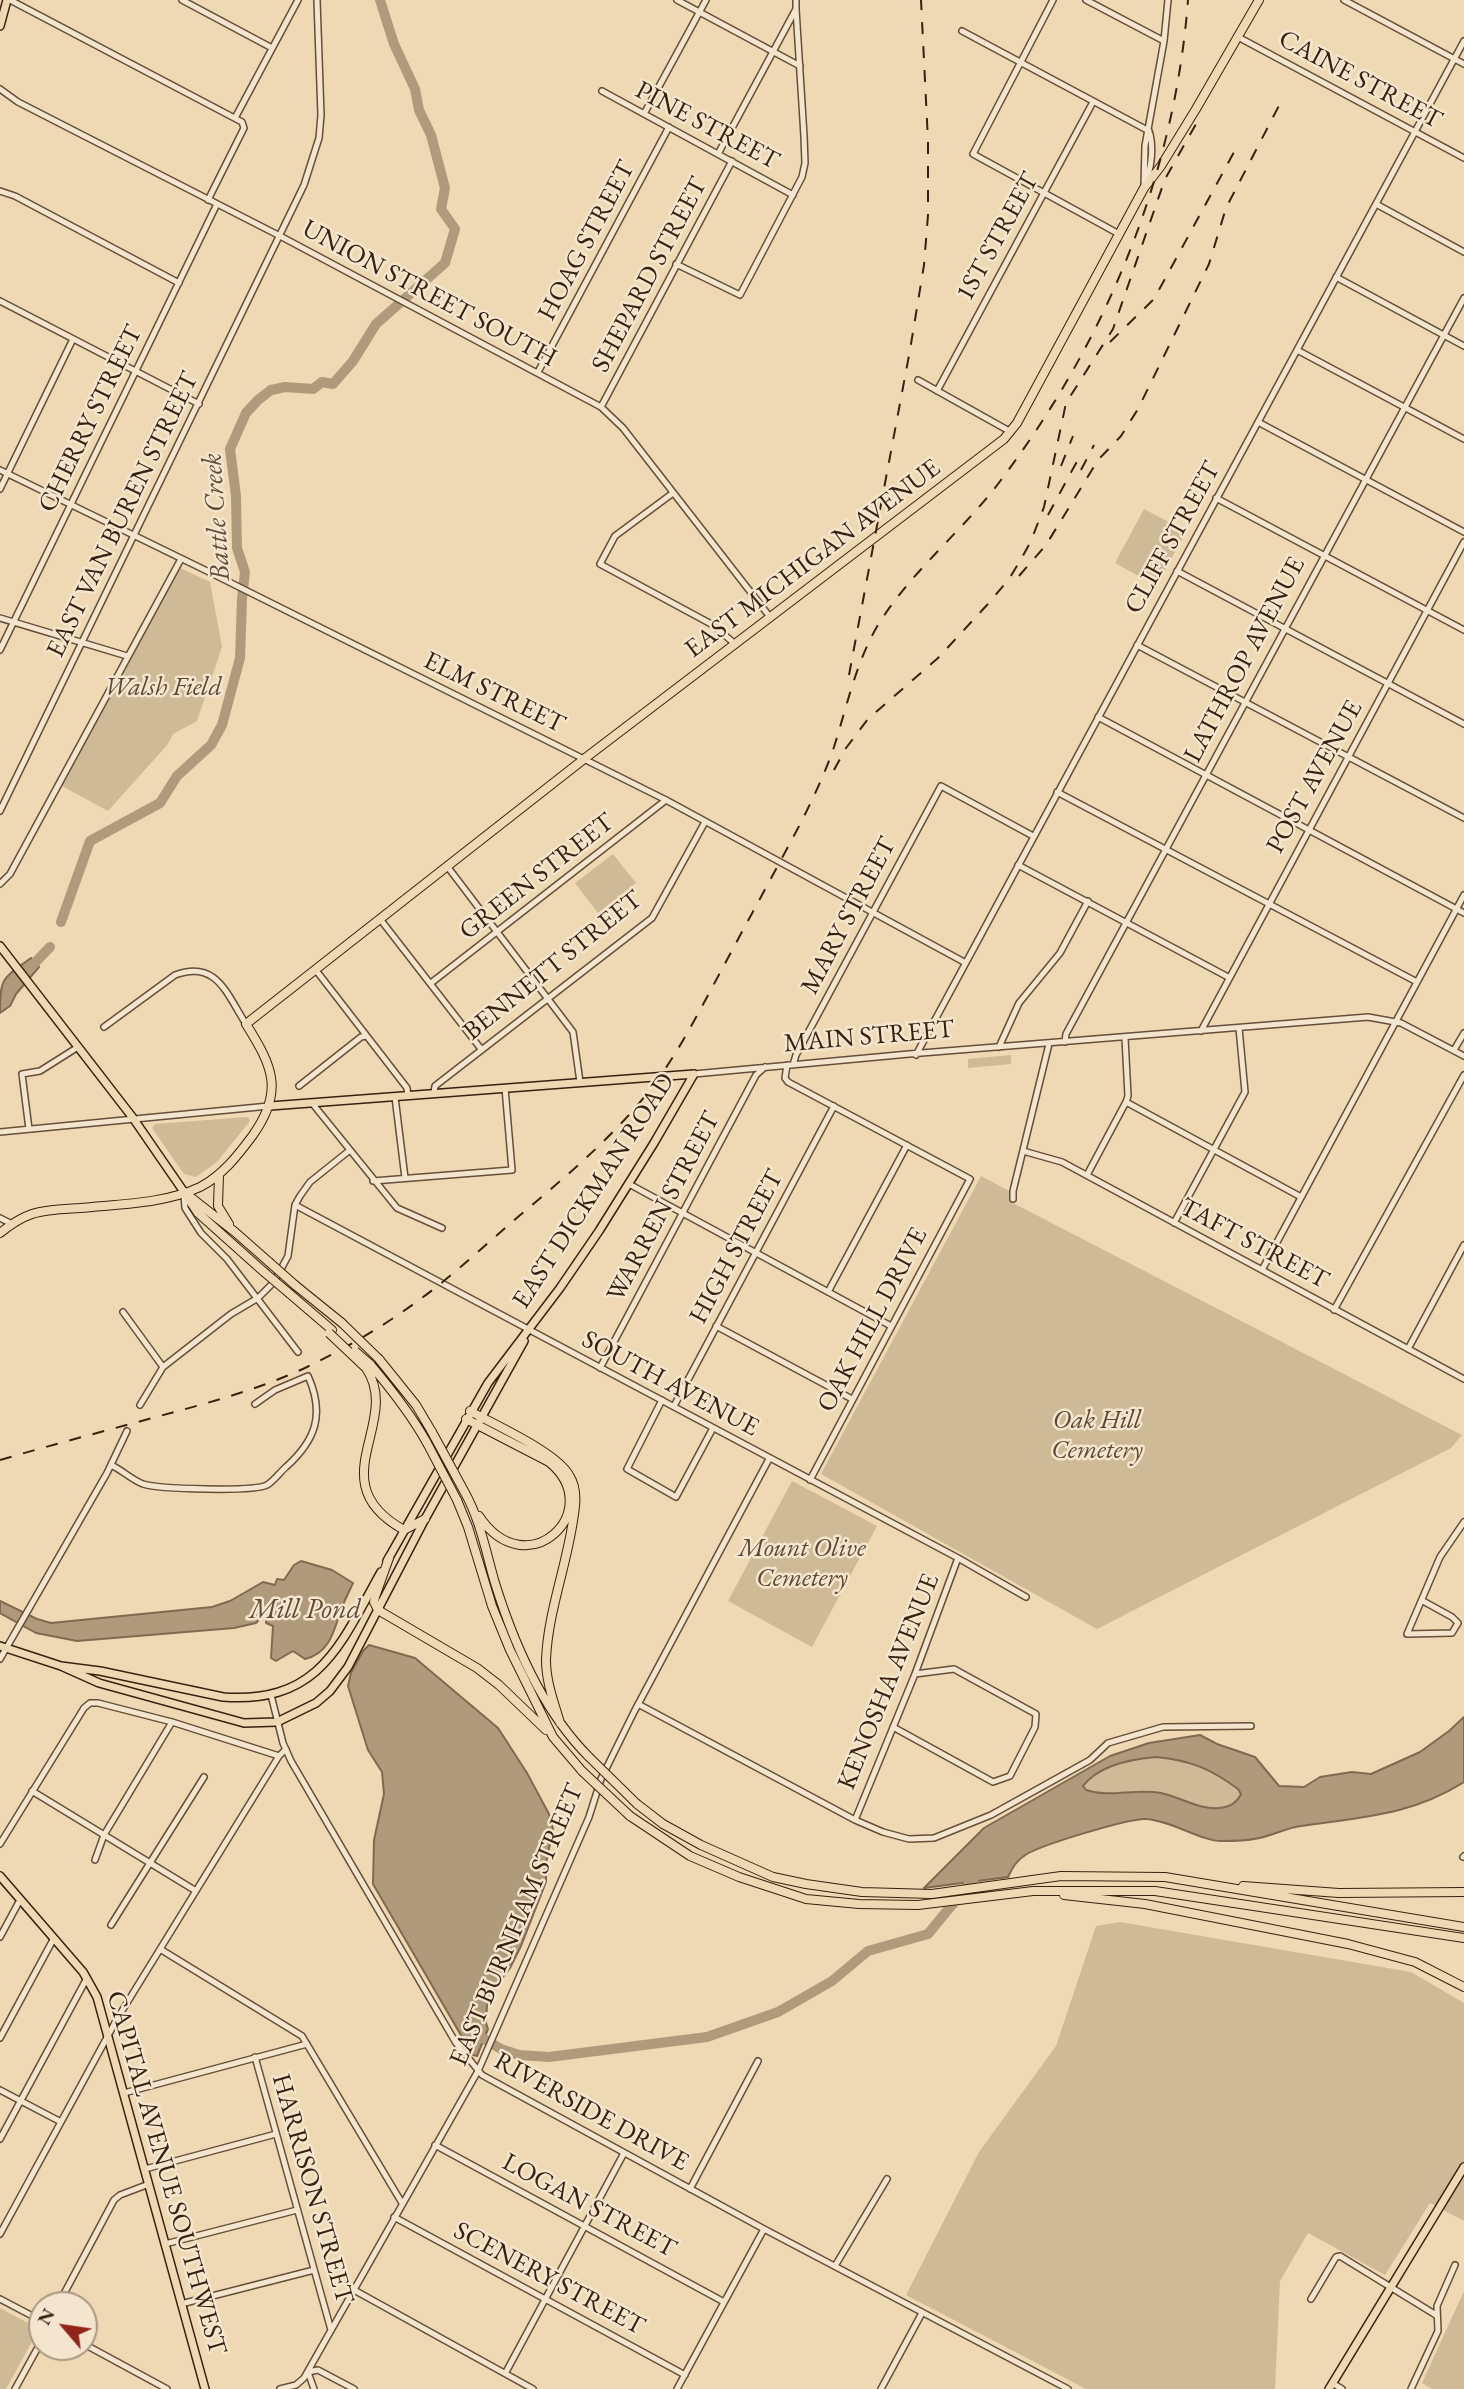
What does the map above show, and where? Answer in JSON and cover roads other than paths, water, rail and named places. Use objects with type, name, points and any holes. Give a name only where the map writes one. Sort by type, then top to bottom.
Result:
[{"type":"highway","name":"EAST MICHIGAN AVENUE","points":[[246,1024],[584,759],[1011,432],[1144,188],[1168,155],[1259,0]]},
{"type":"highway","points":[[0,1233],[25,1217],[48,1211],[139,1202],[184,1192],[219,1175],[263,1121],[272,1097],[270,1066],[246,1024]]},
{"type":"highway","points":[[219,1175],[218,1206],[235,1232]]},
{"type":"highway","points":[[184,1192],[342,1323],[379,1359],[416,1405],[488,1531],[516,1545],[528,1546],[545,1540],[563,1524],[569,1511],[567,1481],[549,1462],[468,1415]]},
{"type":"highway","points":[[184,1192],[198,1213],[323,1322],[390,1386],[417,1424],[457,1500],[492,1606],[534,1702],[553,1737]]},
{"type":"highway","points":[[368,1366],[375,1404],[363,1480],[372,1504],[404,1530],[425,1519]]},
{"type":"highway","points":[[478,1421],[547,1454],[570,1476],[574,1486],[575,1507],[550,1626],[546,1660],[547,1681],[560,1723]]},
{"type":"highway","points":[[473,1508],[505,1612],[526,1661],[560,1723],[575,1743],[637,1804],[663,1824],[701,1845],[773,1877],[862,1892],[908,1893],[944,1892],[1061,1876],[1165,1877],[1464,1927]]},
{"type":"highway","points":[[389,1558],[375,1597],[378,1610],[477,1668],[509,1694],[553,1737],[582,1771],[630,1816],[690,1856],[774,1890],[806,1899],[902,1905],[946,1903],[1033,1891],[1115,1890],[1181,1894],[1464,1938]]},
{"type":"highway","points":[[1194,1883],[1339,1893],[1464,1892]]},
{"type":"highway","points":[[1033,1891],[1145,1904],[1348,1944],[1415,1962],[1464,1987]]},
{"type":"main road","points":[[0,26],[8,0]]},
{"type":"main road","points":[[0,946],[133,1118],[184,1192]]},
{"type":"main road","name":"MAIN STREET","points":[[270,1106],[694,1074]]},
{"type":"main road","name":"EAST DICKMAN ROAD","points":[[61,1666],[100,1671],[223,1697],[242,1698],[288,1690],[301,1683],[332,1656],[468,1415],[507,1356],[560,1288],[629,1184],[694,1074]]},
{"type":"main road","name":"EAST DICKMAN ROAD","points":[[3,1647],[61,1666],[99,1683],[244,1723],[277,1722],[309,1707],[330,1690],[348,1667],[425,1519],[529,1330]]},
{"type":"main road","name":"CAPITAL AVENUE SOUTHWEST","points":[[0,1876],[87,1978],[97,1997],[205,2389]]},
{"type":"main road","points":[[1331,2386],[1464,2167]]},
{"type":"street","points":[[8,0],[242,122],[244,128],[208,200]]},
{"type":"street","points":[[182,0],[272,48]]},
{"type":"street","points":[[235,118],[298,0]]},
{"type":"street","name":"EAST VAN BUREN STREET","points":[[0,811],[304,185],[318,138],[321,115],[317,0]]},
{"type":"street","points":[[677,0],[800,66]]},
{"type":"street","points":[[644,114],[706,0]]},
{"type":"street","points":[[676,264],[740,295],[802,177],[805,163],[796,0]]},
{"type":"street","points":[[1054,0],[1019,62],[973,154],[1119,234]]},
{"type":"street","points":[[1086,0],[1164,41]]},
{"type":"street","points":[[1144,188],[1145,146],[1164,41],[1168,0]]},
{"type":"street","points":[[1344,0],[1464,64]]},
{"type":"street","points":[[718,153],[796,9]]},
{"type":"street","points":[[961,31],[1149,131]]},
{"type":"street","name":"CAINE STREET","points":[[1238,37],[1464,158]]},
{"type":"street","name":"CLIFF STREET","points":[[916,1055],[1464,41]]},
{"type":"street","name":"UNION STREET SOUTH","points":[[0,89],[18,102],[280,236],[601,407],[623,428],[771,617]]},
{"type":"street","name":"PINE STREET","points":[[602,91],[793,195]]},
{"type":"street","name":"1ST STREET","points":[[937,391],[1093,102]]},
{"type":"street","name":"HOAG STREET","points":[[538,372],[669,127]]},
{"type":"street","name":"SHEPARD STREET","points":[[601,407],[732,161]]},
{"type":"street","points":[[0,191],[15,196],[179,283]]},
{"type":"street","name":"CHERRY STREET","points":[[0,650],[218,204]]},
{"type":"street","points":[[1376,204],[1464,252]]},
{"type":"street","points":[[1336,277],[1464,346]]},
{"type":"street","name":"LATHROP AVENUE","points":[[1065,1042],[1066,1034],[1126,922],[1464,298]]},
{"type":"street","points":[[0,301],[199,404]]},
{"type":"street","points":[[0,489],[74,340]]},
{"type":"street","points":[[1297,350],[1464,439]]},
{"type":"street","points":[[918,380],[1011,432]]},
{"type":"street","points":[[1258,422],[1464,532]]},
{"type":"street","name":"ELM STREET","points":[[0,470],[666,800],[964,962]]},
{"type":"street","points":[[673,493],[615,536],[600,564],[713,625],[735,644]]},
{"type":"street","points":[[1216,498],[1464,630]]},
{"type":"street","name":"POST AVENUE","points":[[1200,1031],[1464,542]]},
{"type":"street","points":[[0,884],[10,874],[181,559]]},
{"type":"street","points":[[1177,571],[1464,724]]},
{"type":"street","points":[[0,618],[127,656]]},
{"type":"street","points":[[1137,645],[1464,818]]},
{"type":"street","points":[[1098,717],[1464,913]]},
{"type":"street","name":"MARY STREET","points":[[790,1065],[941,786],[1033,836]]},
{"type":"street","points":[[1057,792],[1416,982]]},
{"type":"street","name":"GREEN STREET","points":[[431,983],[666,800]]},
{"type":"street","name":"BENNETT STREET","points":[[434,1093],[435,1086],[481,1049],[652,918],[705,822]]},
{"type":"street","points":[[1018,865],[1228,977]]},
{"type":"street","points":[[447,866],[576,1039],[580,1082]]},
{"type":"street","points":[[1262,1270],[1464,895]]},
{"type":"street","points":[[999,1047],[1019,1003],[1060,953],[1088,901]]},
{"type":"street","points":[[380,918],[481,1049]]},
{"type":"street","points":[[314,969],[407,1088],[408,1096]]},
{"type":"street","points":[[104,1027],[174,975],[188,970],[203,971],[218,980],[246,1024]]},
{"type":"street","name":"MAIN STREET","points":[[694,1074],[1368,1017],[1395,1021],[1464,1056]]},
{"type":"street","points":[[1174,1223],[1245,1092],[1239,1028]]},
{"type":"street","points":[[1454,1050],[1464,1033]]},
{"type":"street","points":[[299,1086],[361,1037],[366,1036]]},
{"type":"street","points":[[1087,1175],[1128,1096],[1125,1038]]},
{"type":"street","points":[[1013,1199],[1049,1044]]},
{"type":"street","points":[[29,1129],[22,1074],[40,1071],[78,1046]]},
{"type":"street","points":[[790,1065],[785,1078],[788,1082],[907,1145],[828,1292]]},
{"type":"street","name":"WARREN STREET","points":[[600,1368],[756,1075],[765,1067]]},
{"type":"street","points":[[1334,1310],[1464,1074]]},
{"type":"street","points":[[373,1181],[512,1170],[505,1087]]},
{"type":"street","points":[[396,1097],[405,1178]]},
{"type":"street","points":[[1126,1102],[1301,1197]]},
{"type":"street","points":[[312,1103],[397,1208],[442,1228]]},
{"type":"street","points":[[0,1132],[270,1106]]},
{"type":"street","name":"HIGH STREET","points":[[674,1406],[834,1106]]},
{"type":"street","name":"OAK HILL DRIVE","points":[[810,1480],[970,1179],[907,1145]]},
{"type":"street","points":[[140,1405],[163,1367],[231,1314],[258,1298],[274,1282],[288,1256],[295,1205],[310,1182],[350,1150]]},
{"type":"street","name":"TAFT STREET","points":[[1023,1150],[1051,1157],[1087,1175],[1464,1379]]},
{"type":"street","points":[[629,1184],[891,1326]]},
{"type":"street","points":[[184,1192],[185,1208],[201,1233],[228,1259],[298,1352]]},
{"type":"street","name":"SOUTH AVENUE","points":[[295,1205],[958,1558],[1026,1597]]},
{"type":"street","points":[[0,1218],[12,1224]]},
{"type":"street","points":[[1408,1349],[1464,1245]]},
{"type":"street","points":[[123,1312],[163,1367]]},
{"type":"street","points":[[716,1326],[852,1399]]},
{"type":"street","points":[[111,1465],[143,1484],[230,1489],[254,1489],[267,1485],[303,1451],[313,1433],[317,1402],[309,1376],[275,1390],[255,1404]]},
{"type":"street","points":[[662,1400],[627,1469],[676,1497],[713,1428]]},
{"type":"street","points":[[0,1659],[3,1647],[28,1613],[111,1465],[127,1430]]},
{"type":"street","name":"EAST BURNHAM STREET","points":[[308,2372],[478,2071],[589,1817],[601,1779],[638,1704],[769,1459]]},
{"type":"street","points":[[1423,1601],[1458,1623],[1452,1633],[1407,1634],[1440,1557],[1464,1522]]},
{"type":"street","name":"KENOSHA AVENUE","points":[[855,1819],[915,1674],[958,1558]]},
{"type":"street","points":[[893,1727],[993,1782],[1010,1776],[1035,1727],[1036,1714],[954,1669],[915,1674]]},
{"type":"street","name":"RIVERSIDE DRIVE","points":[[271,1695],[286,1749],[456,2043],[478,2071],[495,2083],[764,2229],[1068,2389]]},
{"type":"street","points":[[0,1844],[84,1708],[90,1703],[172,1723],[279,1756]]},
{"type":"street","points":[[638,1704],[855,1819],[883,1832],[909,1839],[934,1838],[991,1815],[1090,1760],[1108,1742],[1163,1727],[1251,1726]]},
{"type":"street","points":[[95,1860],[104,1835],[172,1723]]},
{"type":"street","points":[[0,2234],[108,2035],[279,1756],[286,1749]]},
{"type":"street","points":[[111,1925],[204,1777]]},
{"type":"street","points":[[32,1791],[195,1891]]},
{"type":"street","points":[[0,1937],[20,1900]]},
{"type":"street","points":[[0,2038],[54,1938]]},
{"type":"street","points":[[160,1949],[296,2031],[307,2044],[402,2203]]},
{"type":"street","points":[[0,2139],[87,1978]]},
{"type":"street","points":[[124,2093],[307,2044]]},
{"type":"street","name":"HARRISON STREET","points":[[255,2057],[331,2330]]},
{"type":"street","points":[[690,2189],[758,2061]]},
{"type":"street","points":[[0,2090],[61,2122]]},
{"type":"street","points":[[145,2169],[276,2134]]},
{"type":"street","name":"LOGAN STREET","points":[[435,2145],[724,2302]]},
{"type":"street","points":[[506,2372],[624,2153]]},
{"type":"street","points":[[835,2266],[887,2179]]},
{"type":"street","points":[[65,2291],[114,2200],[149,2184]]},
{"type":"street","points":[[165,2244],[297,2210]]},
{"type":"street","name":"SCENERY STREET","points":[[394,2217],[685,2375]]},
{"type":"street","points":[[677,2389],[764,2229]]},
{"type":"street","points":[[1311,2299],[1336,2257],[1340,2256],[1436,2315]]},
{"type":"street","points":[[1411,2389],[1438,2331],[1437,2306],[1455,2265]]},
{"type":"street","points":[[181,2304],[314,2270]]},
{"type":"street","points":[[354,2290],[533,2389]]},
{"type":"street","points":[[0,2298],[28,2313]]},
{"type":"street","points":[[881,2389],[922,2313]]},
{"type":"street","points":[[98,2352],[167,2389]]},
{"type":"street","points":[[15,2389],[30,2361]]},
{"type":"street","points":[[280,2389],[300,2382],[308,2372],[318,2370],[354,2389]]},
{"type":"street","points":[[308,2372],[314,2389]]},
{"type":"street","points":[[1331,2386],[1342,2389]]},
{"type":"water","points":[[31,958],[39,967],[16,994],[10,1006],[0,1013],[2,985],[8,975]]},
{"type":"water","name":"Mill Pond","points":[[301,1561],[332,1570],[353,1583],[328,1643],[319,1653],[305,1659],[293,1651],[276,1661],[271,1658],[273,1626],[266,1623],[267,1617],[263,1615],[256,1623],[234,1628],[77,1641],[36,1633],[0,1613],[0,1601],[51,1623],[212,1607],[230,1601],[263,1582],[275,1585],[277,1579],[284,1580],[294,1565]]},
{"type":"water","points":[[369,1645],[415,1658],[498,1728],[527,1773],[549,1814],[553,1829],[546,1863],[546,1882],[521,1946],[487,2005],[488,2029],[477,2056],[469,2049],[373,1884],[374,1840],[384,1794],[382,1772],[368,1750],[348,1686],[351,1673]]},
{"type":"water","points":[[1464,1717],[1464,1782],[1424,1802],[1405,1808],[1295,1827],[1260,1838],[1238,1841],[1214,1840],[1155,1820],[1137,1820],[1084,1833],[1032,1851],[1016,1862],[1008,1877],[924,1888],[984,1828],[1110,1756],[1149,1743],[1200,1735],[1255,1757],[1279,1786],[1304,1787],[1320,1777],[1352,1772],[1371,1774],[1420,1752]],"holes":[[[1147,1758],[1168,1758],[1209,1771],[1238,1789],[1241,1794],[1229,1806],[1212,1808],[1161,1793],[1104,1793],[1086,1790],[1083,1786],[1098,1773],[1116,1764]]]},
{"type":"waterway","name":"Battle Creek","points":[[61,922],[90,841],[160,803],[177,776],[211,745],[222,725],[240,658],[245,572],[237,548],[236,496],[230,449],[246,413],[271,390],[285,387],[313,389],[322,382],[333,384],[353,361],[376,324],[445,263],[455,229],[441,209],[445,188],[431,135],[419,110],[415,89],[394,44],[380,0]]},
{"type":"waterway","name":"Battle Creek","points":[[26,972],[50,947]]},
{"type":"waterway","points":[[474,2033],[501,2049],[519,2055],[549,2057],[707,2037],[778,2012],[832,1981],[868,1951],[928,1934],[979,1872]]},
{"type":"railway","points":[[849,675],[924,265],[928,215],[928,141],[921,0]]},
{"type":"railway","points":[[0,1460],[248,1390],[288,1376],[350,1344],[406,1310],[457,1270],[594,1150],[646,1095],[692,1024],[807,810],[834,747],[858,669],[878,625],[906,587],[1001,480],[1039,427],[1073,371],[1103,313],[1151,192],[1181,65],[1188,0]]},
{"type":"railway","points":[[1019,576],[1046,545],[1098,460],[1121,436],[1138,409],[1209,264],[1226,208],[1284,96]]},
{"type":"railway","points":[[834,770],[846,748],[868,719],[938,658],[1009,579],[1020,561],[1044,507],[1066,403],[1113,329],[1165,179],[1196,124]]},
{"type":"railway","points":[[1110,342],[1154,299],[1239,143]]},
{"type":"railway","points":[[1061,466],[1073,436]]},
{"type":"railway","points":[[1081,470],[1094,445]]},
{"type":"railway","points":[[1048,515],[1081,454]]},
{"type":"park label","name":"Walsh Field","points":[[163,688]]},
{"type":"park label","name":"Oak Hill Cemetery","points":[[1097,1436]]},
{"type":"park label","name":"Mount Olive Cemetery","points":[[802,1564]]}]
